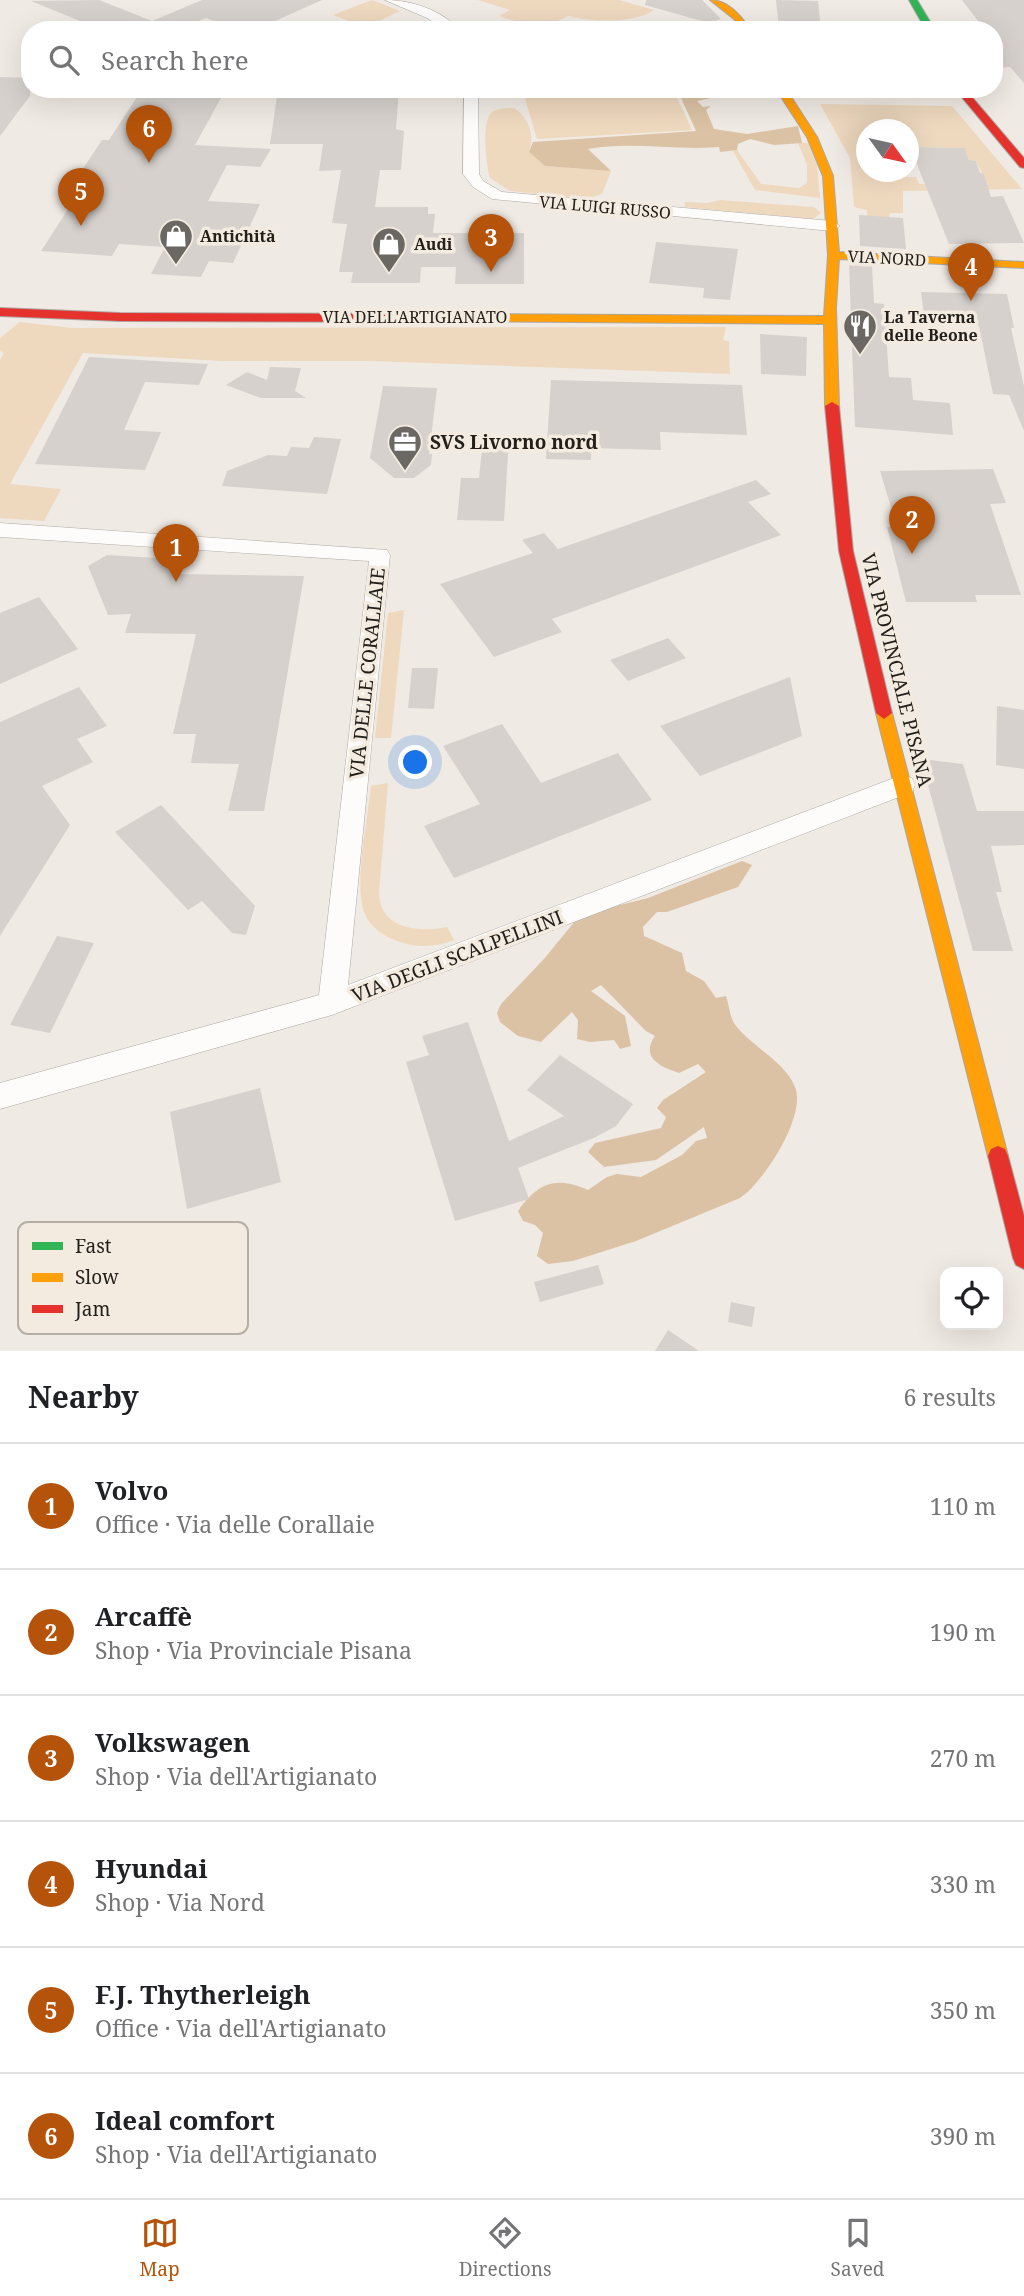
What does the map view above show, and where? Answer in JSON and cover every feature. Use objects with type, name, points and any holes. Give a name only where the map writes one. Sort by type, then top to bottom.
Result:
[{"type":"street","points":[[390,0],[432,15],[441,21]]},
{"type":"street","points":[[714,0],[741,21]]},
{"type":"street","points":[[913,0],[926,21]]},
{"type":"street","name":"VIA LUIGI RUSSO","points":[[471,98],[471,174],[478,184],[498,196],[832,226]]},
{"type":"street","name":"VIA PROVINCIALE PISANA","points":[[787,98],[812,137],[828,176],[834,255],[830,383],[846,551],[1024,1258]]},
{"type":"street","points":[[967,98],[1024,165]]},
{"type":"street","points":[[989,98],[1000,111]]},
{"type":"street","points":[[1010,150],[1024,181]]},
{"type":"street","name":"VIA NORD","points":[[834,255],[1024,265]]},
{"type":"street","name":"VIA DELL'ARTIGIANATO","points":[[0,312],[120,317],[830,320]]},
{"type":"street","name":"VIA DELLE CORALLAIE","points":[[0,530],[380,555],[332,1003]]},
{"type":"street","name":"VIA DEGLI SCALPELLINI","points":[[0,1096],[332,1003],[903,785]]},
{"type":"shaded area","points":[[372,0],[400,11],[379,21],[349,21],[333,15]]},
{"type":"shaded area","points":[[478,0],[619,0],[654,10],[624,20],[588,20],[568,16],[558,21],[514,21],[499,16],[510,10]]},
{"type":"shaded area","points":[[525,98],[677,98],[692,130],[537,139]]},
{"type":"shaded area","points":[[681,98],[711,98],[697,101],[703,107],[711,106],[706,110],[714,129],[747,134],[798,126],[802,143],[774,145],[750,139],[738,144],[737,150],[720,152],[719,147],[620,146],[588,149],[611,171],[545,166],[529,152],[533,142],[696,131]]},
{"type":"shaded area","points":[[820,104],[952,106],[1022,189],[903,191],[903,213],[890,213],[886,228],[867,227],[867,210],[854,207],[850,158]]},
{"type":"shaded area","points":[[514,108],[524,116],[529,127],[529,152],[545,166],[611,171],[602,194],[587,199],[510,191],[490,178],[485,144],[486,124],[492,112]]},
{"type":"shaded area","points":[[798,143],[808,143],[817,165],[820,198],[755,190],[733,151],[737,150],[761,184],[799,188],[807,183],[807,165]]},
{"type":"shaded area","points":[[720,200],[814,207],[821,213],[813,219],[685,207],[685,202],[707,203]]},
{"type":"shaded area","points":[[20,322],[72,328],[726,327],[723,340],[729,341],[730,374],[371,361],[222,361],[83,353],[10,484],[61,489],[44,521],[0,518],[0,360],[4,353],[0,351],[0,338]]},
{"type":"shaded area","points":[[404,610],[391,738],[375,738],[388,613]]},
{"type":"shaded area","points":[[388,783],[379,892],[381,904],[386,914],[402,926],[425,929],[447,927],[454,940],[427,946],[400,942],[379,931],[370,923],[364,912],[360,885],[371,786]]},
{"type":"shaded area","points":[[742,861],[752,865],[738,887],[667,912],[657,912],[643,927],[644,936],[682,953],[686,971],[704,981],[716,998],[726,996],[736,1026],[790,1078],[797,1099],[795,1114],[781,1148],[760,1178],[740,1198],[636,1241],[573,1261],[548,1264],[537,1256],[543,1233],[535,1225],[523,1221],[518,1211],[525,1201],[548,1184],[566,1183],[588,1190],[607,1177],[617,1174],[641,1177],[682,1155],[696,1141],[707,1138],[704,1127],[656,1160],[604,1167],[588,1152],[595,1143],[661,1128],[666,1117],[657,1108],[663,1100],[706,1072],[698,1064],[679,1073],[654,1060],[650,1050],[655,1036],[646,1031],[601,985],[591,991],[625,1016],[631,1046],[620,1049],[614,1040],[590,1042],[577,1039],[578,1020],[572,1012],[541,1042],[518,1036],[500,1022],[497,1013],[501,1004],[544,959],[580,915],[648,898]]},
{"type":"building","points":[[99,0],[152,21],[80,21],[31,1]]},
{"type":"building","points":[[202,0],[322,0],[275,21],[214,21],[206,18],[199,21],[152,21]]},
{"type":"building","points":[[646,0],[702,0],[721,19],[702,21],[645,5]]},
{"type":"building","points":[[776,0],[818,1],[820,21],[778,21]]},
{"type":"building","points":[[962,0],[1024,0],[1024,83],[1010,67],[1003,67],[1003,21],[978,21]]},
{"type":"building","points":[[0,77],[21,78],[21,98],[28,98],[0,136]]},
{"type":"building","points":[[136,98],[221,98],[195,145],[271,149],[260,167],[227,165],[208,201],[260,204],[233,263],[209,261],[201,277],[151,274],[165,247],[119,244],[112,256],[41,251],[91,174],[80,173],[102,140],[109,140]]},
{"type":"building","points":[[277,98],[398,98],[396,129],[404,131],[401,170],[380,170],[375,207],[428,207],[428,214],[435,214],[433,233],[524,233],[524,284],[455,284],[456,267],[421,267],[420,283],[351,283],[353,272],[339,272],[347,224],[332,223],[341,170],[319,171],[323,144],[270,144]]},
{"type":"building","points":[[919,147],[965,148],[969,160],[976,161],[980,173],[984,174],[991,197],[1003,196],[1024,243],[949,244],[919,169]]},
{"type":"building","points":[[859,215],[903,218],[906,249],[860,246]]},
{"type":"building","points":[[656,242],[738,249],[730,300],[703,298],[704,288],[649,283]]},
{"type":"building","points":[[849,265],[872,266],[874,303],[884,304],[889,377],[911,378],[913,400],[950,403],[953,435],[855,427]]},
{"type":"building","points":[[921,292],[1007,294],[1014,328],[1011,328],[1024,386],[1024,431],[1009,395],[993,394],[979,326],[925,323]]},
{"type":"building","points":[[760,334],[807,337],[806,376],[761,374]]},
{"type":"building","points":[[89,357],[208,364],[199,385],[145,382],[124,430],[161,432],[145,470],[35,464]]},
{"type":"building","points":[[270,367],[301,368],[295,391],[306,398],[261,398],[226,385],[247,372],[267,380]]},
{"type":"building","points":[[551,380],[742,385],[747,435],[660,432],[661,450],[591,448],[591,460],[546,459]]},
{"type":"building","points":[[383,386],[437,388],[429,454],[432,454],[431,465],[414,478],[394,478],[370,458]]},
{"type":"building","points":[[314,437],[341,439],[327,494],[222,486],[227,471],[268,455],[287,456],[291,447],[309,448]]},
{"type":"building","points":[[483,438],[509,438],[504,521],[457,520],[461,478],[479,478]]},
{"type":"building","points":[[993,469],[1006,503],[990,504],[1021,595],[975,595],[977,602],[906,602],[887,527],[897,527],[880,471]]},
{"type":"building","points":[[756,480],[771,494],[748,502],[781,535],[552,619],[562,632],[494,657],[440,584],[533,553],[522,540],[544,533],[558,549]]},
{"type":"building","points":[[107,555],[175,559],[172,574],[304,576],[264,811],[228,811],[239,764],[191,763],[196,734],[173,734],[196,634],[125,633],[131,614],[108,615],[88,566]]},
{"type":"building","points":[[39,597],[78,649],[0,684],[0,613]]},
{"type":"building","points":[[668,638],[686,658],[628,681],[610,660]]},
{"type":"building","points":[[412,668],[438,668],[434,709],[408,708]]},
{"type":"building","points":[[790,677],[802,736],[700,776],[660,726]]},
{"type":"building","points":[[79,687],[107,726],[77,739],[93,762],[42,786],[70,825],[0,936],[0,722]]},
{"type":"building","points":[[997,706],[1024,710],[1024,769],[996,765]]},
{"type":"building","points":[[502,724],[541,783],[618,753],[652,800],[454,878],[424,826],[480,804],[443,746]]},
{"type":"building","points":[[921,759],[963,764],[977,811],[1024,811],[1024,845],[991,846],[1002,892],[996,892],[1013,951],[973,951]]},
{"type":"building","points":[[161,805],[255,906],[246,935],[232,933],[202,901],[188,910],[115,832]]},
{"type":"building","points":[[57,936],[94,943],[50,1033],[10,1025]]},
{"type":"building","points":[[468,1022],[509,1141],[564,1116],[527,1090],[560,1055],[633,1104],[616,1126],[594,1138],[518,1168],[529,1199],[455,1221],[406,1062],[429,1055],[422,1036]]},
{"type":"building","points":[[260,1088],[281,1182],[187,1209],[170,1112]]},
{"type":"building","points":[[598,1265],[604,1284],[540,1302],[534,1282]]},
{"type":"building","points":[[731,1302],[755,1307],[752,1327],[728,1322]]},
{"type":"building","points":[[668,1330],[699,1351],[655,1351]]},
{"type":"traffic: fast","points":[[913,0],[926,21]]},
{"type":"traffic: slow","points":[[714,0],[740,21]]},
{"type":"traffic: slow","points":[[787,98],[812,137],[828,176],[834,255],[830,308],[832,406]]},
{"type":"traffic: slow","points":[[834,255],[1024,265]]},
{"type":"traffic: slow","points":[[463,318],[830,320]]},
{"type":"traffic: slow","points":[[884,713],[998,1156]]},
{"type":"traffic: jam","points":[[968,98],[1024,165]]},
{"type":"traffic: jam","points":[[0,312],[120,317],[463,318]]},
{"type":"traffic: jam","points":[[832,406],[846,551],[884,713]]},
{"type":"traffic: jam","points":[[998,1156],[1024,1258]]},
{"type":"place","name":"Ideal comfort","points":[[149,163]]},
{"type":"place","name":"F.J. Thytherleigh","points":[[81,226]]},
{"type":"place","name":"Antichità","points":[[176,266]]},
{"type":"place","name":"Volkswagen","points":[[491,272]]},
{"type":"place","name":"Audi","points":[[389,274]]},
{"type":"place","name":"Hyundai","points":[[971,301]]},
{"type":"place","name":"La Taverna delle Beone","points":[[860,356]]},
{"type":"place","name":"SVS Livorno nord","points":[[405,472]]},
{"type":"place","name":"Arcaffè","points":[[912,554]]},
{"type":"place","name":"Volvo","points":[[176,582]]}]
